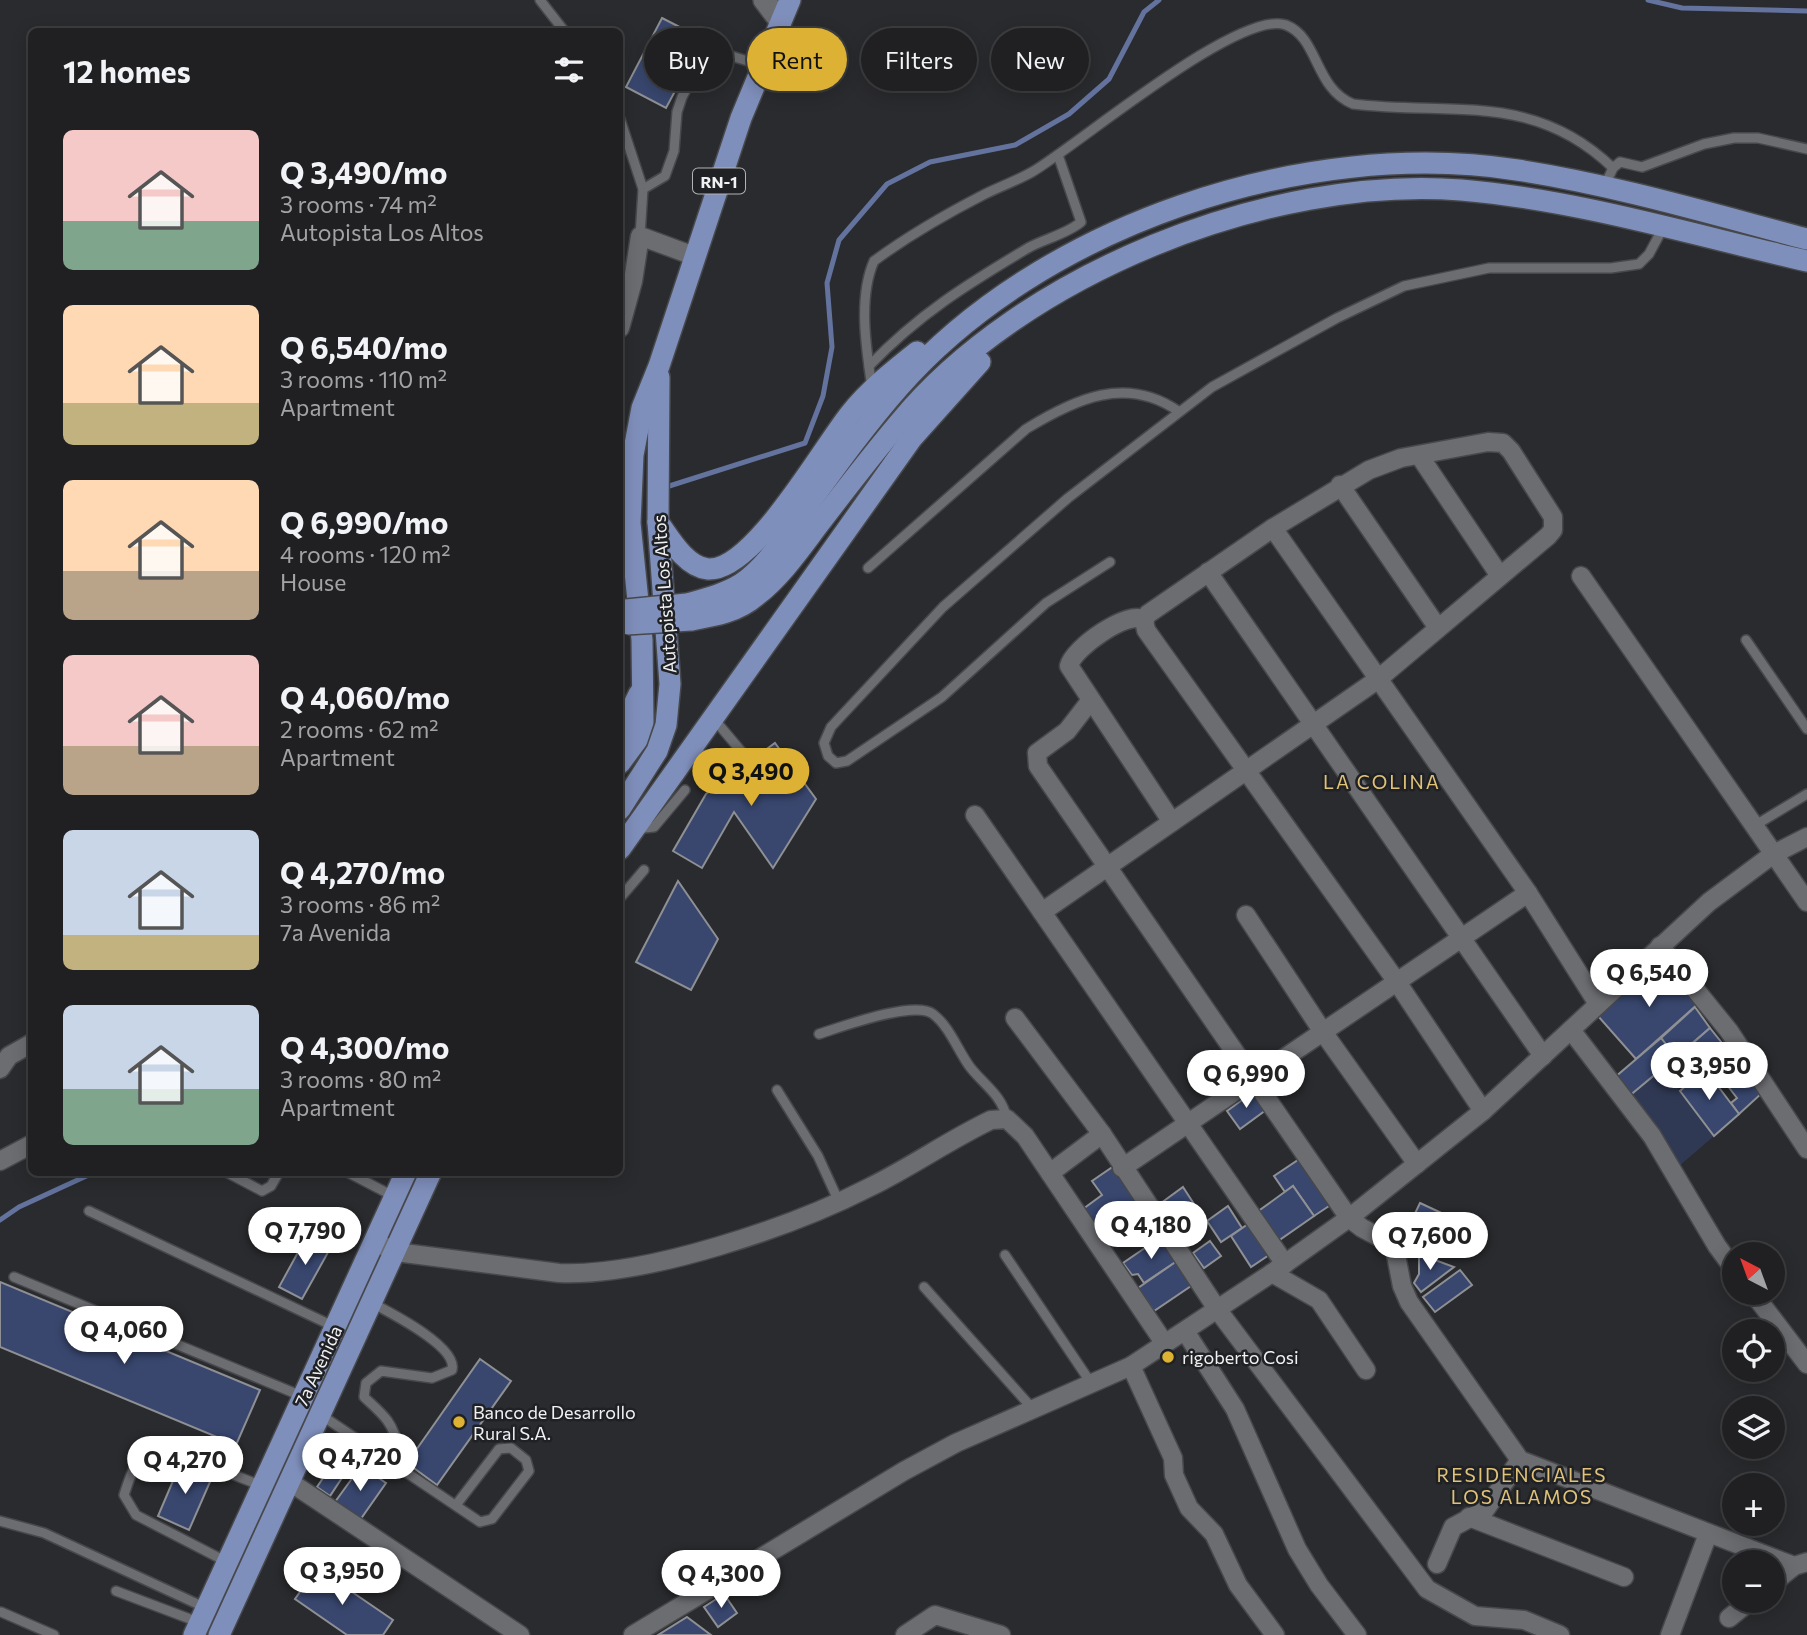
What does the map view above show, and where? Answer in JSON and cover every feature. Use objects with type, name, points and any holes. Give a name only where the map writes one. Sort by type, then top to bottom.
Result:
[{"type":"main road","name":"Autopista Los Altos","points":[[777,28],[790,0]]},
{"type":"main road","name":"Autopista Los Altos","points":[[623,759],[637,740],[643,722],[642,640],[628,578],[633,455],[642,408],[659,366],[752,91]]},
{"type":"main road","points":[[658,520],[679,551],[705,569],[723,567],[737,560],[757,542],[850,413],[872,389],[935,337],[1014,286],[1096,242],[1173,208],[1241,188],[1312,173],[1381,165],[1448,165],[1516,170],[1807,239]]},
{"type":"main road","points":[[623,618],[733,610],[756,597],[788,565],[894,429],[939,380],[981,343],[1107,265],[1176,236],[1249,213],[1321,198],[1399,191],[1459,190],[1536,199],[1807,261]]},
{"type":"main road","points":[[689,612],[754,574],[862,430],[914,371],[1014,286]]},
{"type":"main road","points":[[623,845],[912,438],[962,378],[1048,301]]},
{"type":"main road","name":"Autopista Los Altos","points":[[623,804],[657,751],[666,725],[670,674],[658,520],[659,366]]},
{"type":"main road","points":[[623,727],[643,685]]},
{"type":"main road","name":"7a Avenida","points":[[200,1622],[404,1176]]},
{"type":"main road","name":"7a Avenida","points":[[219,1635],[429,1176]]},
{"type":"street","points":[[764,0],[780,21]]},
{"type":"street","points":[[623,303],[626,279],[640,236],[694,256]]},
{"type":"street","points":[[1042,912],[1108,866],[1172,822],[1247,770],[1377,680],[1548,536],[1554,523],[1511,451],[1497,441],[1386,462],[1340,485],[1208,572],[1148,614],[1144,620],[1146,630],[1247,770],[1397,982],[1483,1111]]},
{"type":"street","points":[[1419,455],[1500,576]]},
{"type":"street","points":[[1340,485],[1438,628]]},
{"type":"street","points":[[1273,528],[1528,893],[1598,1004]]},
{"type":"street","points":[[1208,572],[1453,930],[1462,937],[1543,1056]]},
{"type":"street","points":[[1581,576],[1772,856],[1807,902]]},
{"type":"street","points":[[1144,620],[1136,616],[1127,618],[1074,654],[1070,671],[1172,822]]},
{"type":"street","points":[[1091,700],[1067,731],[1037,753],[1035,759],[1349,1218],[1394,1245],[1402,1286],[1409,1302],[1520,1460],[1708,1534],[1800,1564]]},
{"type":"street","points":[[975,815],[1188,1123],[1278,1268],[1319,1300],[1366,1370]]},
{"type":"street","points":[[634,1635],[904,1471],[1032,1408],[1132,1366],[1278,1268],[1349,1218],[1483,1111],[1709,902],[1772,856],[1807,837]]},
{"type":"street","points":[[1122,1168],[1528,893]]},
{"type":"street","points":[[1246,915],[1323,1032],[1417,1164]]},
{"type":"street","points":[[1660,946],[1729,1031],[1807,1149]]},
{"type":"street","points":[[1015,1018],[1102,1134],[1217,1309],[1427,1589],[1475,1616],[1524,1620],[1560,1635]]},
{"type":"street","points":[[1572,1030],[1652,1136],[1722,1253]]},
{"type":"street","points":[[0,1069],[9,1056],[28,1045]]},
{"type":"street","points":[[375,1242],[396,1252],[559,1273],[603,1273],[741,1238],[839,1202],[982,1124],[998,1118],[1007,1119],[1019,1127],[1165,1344]]},
{"type":"street","points":[[1050,1173],[1102,1134]]},
{"type":"street","points":[[0,1161],[28,1146]]},
{"type":"street","points":[[1763,1306],[1807,1364]]},
{"type":"street","points":[[1185,1331],[1235,1409],[1297,1549],[1319,1585],[1357,1635]]},
{"type":"street","points":[[1132,1366],[1173,1458],[1174,1475],[1189,1508],[1214,1534],[1238,1585],[1275,1635]]},
{"type":"street","points":[[1437,1564],[1452,1527],[1485,1510],[1520,1460]]},
{"type":"street","points":[[290,1482],[520,1635]]},
{"type":"street","points":[[1469,1517],[1624,1577]]},
{"type":"street","points":[[1670,1635],[1708,1534]]},
{"type":"street","points":[[1785,1575],[1800,1564]]},
{"type":"street","points":[[1730,1618],[1736,1613]]},
{"type":"street","points":[[905,1635],[920,1622],[935,1615],[1001,1635]]},
{"type":"lane","points":[[540,0],[562,28]]},
{"type":"lane","points":[[872,389],[866,279],[874,261],[928,227],[1058,155],[1203,53],[1256,27],[1272,23],[1285,25],[1297,32],[1326,83],[1343,100],[1368,106],[1462,109],[1526,116],[1568,134],[1596,152],[1613,168]]},
{"type":"lane","points":[[643,190],[665,176],[672,162],[677,112],[701,62],[718,52],[747,61]]},
{"type":"lane","points":[[623,128],[643,190],[640,236]]},
{"type":"lane","points":[[1603,189],[1613,168],[1625,162],[1642,167],[1704,144],[1734,138],[1758,138],[1807,149]]},
{"type":"lane","points":[[869,366],[902,332],[944,298],[1038,242],[1081,222],[1058,155]]},
{"type":"lane","points":[[1110,562],[1046,603],[942,697],[848,761],[836,763],[828,756],[824,743],[831,727],[943,607],[1068,498],[1212,387],[1338,318],[1404,286],[1489,268],[1611,268],[1639,264],[1650,254],[1663,228]]},
{"type":"lane","points":[[868,568],[1026,429],[1049,414],[1077,402],[1127,392],[1147,394],[1178,411]]},
{"type":"lane","points":[[1746,640],[1807,729]]},
{"type":"lane","points":[[713,718],[746,757]]},
{"type":"lane","points":[[693,746],[723,773]]},
{"type":"lane","points":[[638,823],[644,828],[654,827],[685,790]]},
{"type":"lane","points":[[1754,826],[1807,794]]},
{"type":"lane","points":[[623,894],[643,870]]},
{"type":"lane","points":[[819,1034],[909,1011],[930,1012],[942,1024],[969,1066],[993,1090],[1007,1119]]},
{"type":"lane","points":[[777,1090],[818,1156],[839,1202]]},
{"type":"lane","points":[[234,1176],[262,1191],[271,1186],[277,1176]]},
{"type":"lane","points":[[355,1176],[396,1198]]},
{"type":"lane","points":[[89,1212],[336,1328]]},
{"type":"lane","points":[[1004,1255],[1091,1383]]},
{"type":"lane","points":[[15,1276],[304,1397]]},
{"type":"lane","points":[[924,1287],[1032,1408]]},
{"type":"lane","points":[[372,1303],[443,1347],[453,1365],[452,1370],[440,1377],[381,1371],[366,1383],[364,1397],[382,1412],[396,1432],[397,1446],[388,1458]]},
{"type":"lane","points":[[321,1415],[480,1522],[492,1519],[529,1471],[527,1460],[511,1448],[499,1449],[456,1505]]},
{"type":"lane","points":[[227,1562],[135,1515],[124,1494],[131,1472],[146,1451],[160,1446],[262,1486]]},
{"type":"lane","points":[[0,1521],[44,1533],[200,1622]]},
{"type":"lane","points":[[116,1591],[200,1622]]},
{"type":"lane","points":[[1,1612],[54,1635]]},
{"type":"shaded area","points":[[1663,1068],[1714,1136],[1679,1166],[1628,1097]]},
{"type":"building","points":[[662,18],[682,28],[657,28]]},
{"type":"building","points":[[644,52],[644,91],[675,91],[666,108],[626,87]]},
{"type":"building","points":[[775,743],[816,799],[773,868],[734,812],[702,868],[673,851],[706,794]]},
{"type":"building","points":[[678,881],[718,939],[691,990],[636,962]]},
{"type":"building","points":[[1663,959],[1699,1003],[1636,1059],[1598,1016]]},
{"type":"building","points":[[1695,1007],[1710,1028],[1676,1057],[1661,1038]]},
{"type":"building","points":[[1710,1028],[1762,1093],[1739,1114],[1731,1103],[1737,1098],[1694,1042]]},
{"type":"building","points":[[1661,1038],[1676,1057],[1628,1097],[1614,1078]]},
{"type":"building","points":[[1705,1069],[1739,1114],[1714,1136],[1680,1091]]},
{"type":"building","points":[[1253,1092],[1266,1110],[1240,1129],[1227,1111]]},
{"type":"building","points":[[1301,1158],[1332,1204],[1314,1216],[1293,1186],[1285,1192],[1274,1176]]},
{"type":"building","points":[[1114,1166],[1151,1219],[1117,1242],[1107,1228],[1099,1233],[1083,1209],[1102,1195],[1092,1181]]},
{"type":"building","points":[[1293,1186],[1314,1216],[1278,1241],[1257,1212]]},
{"type":"building","points":[[1183,1187],[1194,1204],[1169,1222],[1157,1206]]},
{"type":"building","points":[[1420,1203],[1463,1223],[1450,1250],[1407,1230]]},
{"type":"building","points":[[1228,1206],[1242,1228],[1221,1242],[1207,1221]]},
{"type":"building","points":[[1248,1224],[1269,1255],[1251,1267],[1231,1236]]},
{"type":"building","points":[[308,1234],[331,1247],[302,1299],[279,1287]]},
{"type":"building","points":[[1161,1237],[1177,1261],[1144,1283],[1138,1274],[1132,1275],[1123,1263]]},
{"type":"building","points":[[1210,1241],[1221,1256],[1204,1268],[1193,1253]]},
{"type":"building","points":[[1419,1254],[1454,1267],[1421,1292],[1414,1283],[1419,1274]]},
{"type":"building","points":[[1177,1261],[1194,1284],[1154,1311],[1138,1288]]},
{"type":"building","points":[[1460,1270],[1472,1285],[1435,1312],[1423,1297]]},
{"type":"building","points":[[0,1282],[260,1390],[236,1445],[0,1347]]},
{"type":"building","name":"Banco de Desarrollo Rural S.A.","points":[[480,1359],[511,1381],[437,1485],[407,1463]]},
{"type":"building","points":[[344,1447],[357,1455],[330,1496],[317,1487]]},
{"type":"building","points":[[181,1462],[213,1475],[189,1530],[158,1516]]},
{"type":"building","points":[[361,1466],[386,1483],[360,1520],[335,1502]]},
{"type":"building","points":[[317,1568],[393,1620],[383,1635],[347,1635],[295,1599]]},
{"type":"building","points":[[724,1594],[737,1613],[718,1627],[704,1607]]},
{"type":"building","points":[[687,1617],[711,1635],[658,1635]]},
{"type":"waterway","points":[[663,488],[805,443],[823,396],[832,347],[827,283],[839,240],[887,184],[930,162],[1015,145],[1069,114],[1109,79],[1144,12],[1159,0]]},
{"type":"waterway","points":[[1648,0],[1682,8],[1807,11]]},
{"type":"waterway","points":[[0,1220],[19,1207],[86,1176]]},
{"type":"place","name":"rigoberto Cosi","points":[[1168,1357]]},
{"type":"place","name":"Banco de Desarrollo Rural S.A.","points":[[459,1422]]},
{"type":"district","name":"LA COLINA","points":[[1382,781]]},
{"type":"district","name":"RESIDENCIALES LOS ALAMOS","points":[[1522,1485]]}]
